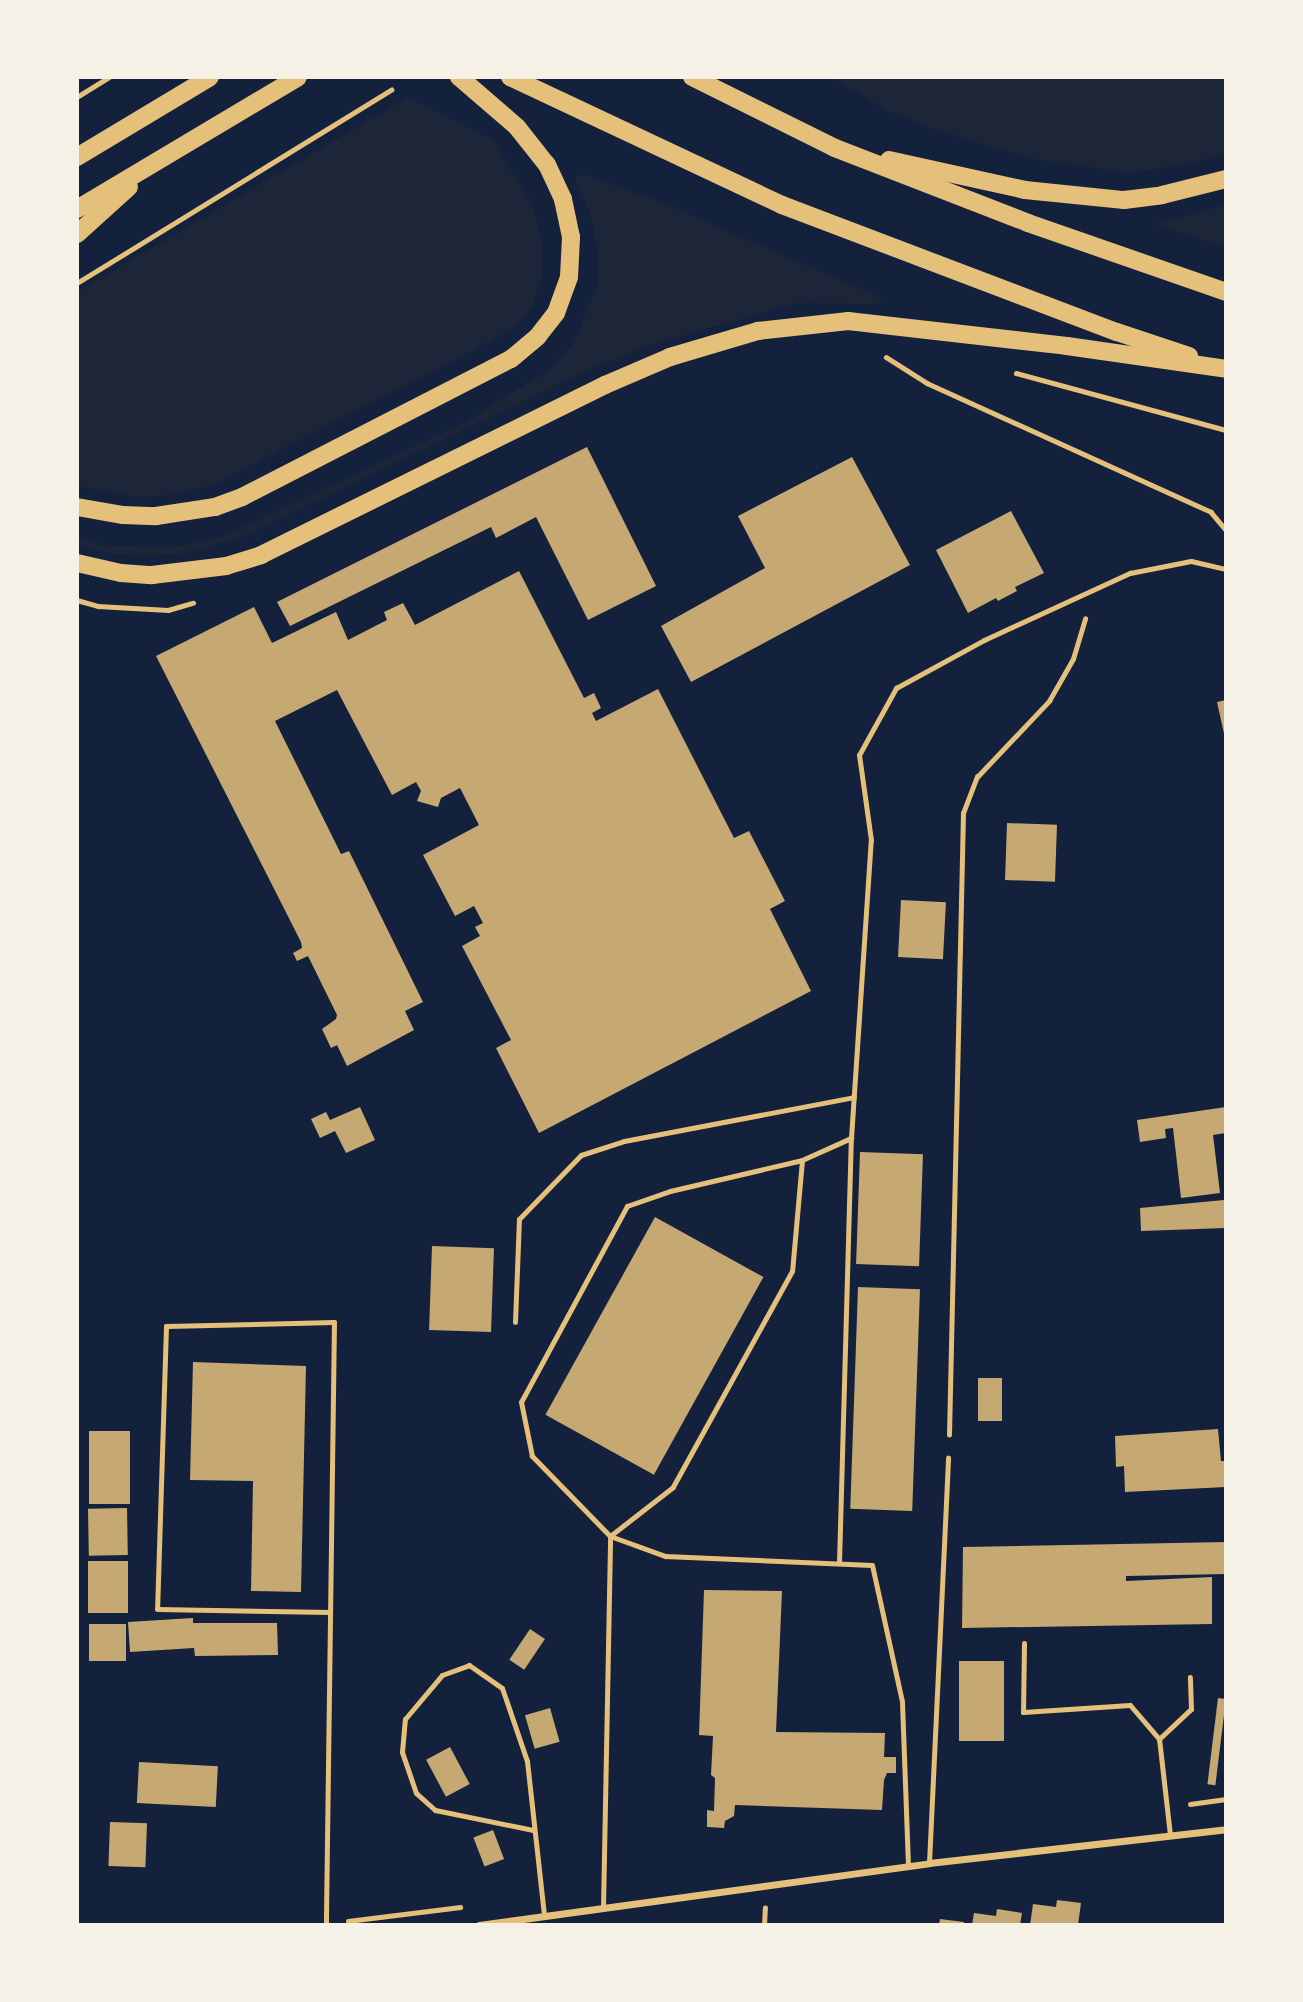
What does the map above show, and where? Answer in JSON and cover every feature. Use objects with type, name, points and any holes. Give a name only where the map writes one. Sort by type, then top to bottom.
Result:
[{"type":"main road","points":[[77,157],[210,77]]},
{"type":"main road","points":[[77,209],[298,77]]},
{"type":"main road","points":[[77,507],[123,515],[156,516],[215,507],[242,497],[499,366],[538,336],[556,313],[569,277],[571,237],[563,199],[547,165],[517,127],[459,77]]},
{"type":"main road","points":[[510,77],[782,205],[1117,332],[1226,368]]},
{"type":"main road","points":[[692,77],[835,148],[1028,223],[1226,292]]},
{"type":"main road","points":[[835,148],[1025,190],[1081,197],[1124,200],[1162,195],[1226,179]]},
{"type":"main road","points":[[77,234],[159,160]]},
{"type":"main road","points":[[77,564],[152,575],[226,566],[261,555],[605,385],[670,357],[729,338],[769,329],[821,322],[882,324],[1226,368]]},
{"type":"street","points":[[479,1925],[929,1863],[1226,1829]]},
{"type":"lane","points":[[839,1563],[851,1138],[871,840],[859,755],[896,688],[984,640],[1130,573],[1191,561],[1226,569]]},
{"type":"lane","points":[[515,1322],[519,1219],[580,1155],[624,1141],[854,1097]]},
{"type":"lane","points":[[851,1138],[802,1160],[670,1191],[627,1206],[521,1402],[532,1456],[610,1536],[665,1556],[872,1565],[902,1702],[908,1866]]},
{"type":"lane","points":[[610,1536],[673,1487],[792,1271],[802,1160]]},
{"type":"lane","points":[[326,1925],[334,1322],[166,1325],[157,1609],[330,1612]]},
{"type":"lane","points":[[929,1863],[948,1457]]},
{"type":"lane","points":[[603,1908],[610,1536]]},
{"type":"lane","points":[[1024,1643],[1023,1712],[1129,1705],[1159,1739],[1170,1835]]},
{"type":"lane","points":[[533,1829],[435,1810],[416,1793],[402,1752],[405,1719],[442,1675],[469,1665],[502,1688],[527,1761],[544,1916]]},
{"type":"lane","points":[[1159,1739],[1191,1709],[1190,1677]]},
{"type":"path","points":[[77,97],[109,77]]},
{"type":"path","points":[[77,283],[391,90]]},
{"type":"path","points":[[896,356],[882,354],[927,383],[1211,512],[1226,530]]},
{"type":"path","points":[[1003,370],[1226,430]]},
{"type":"path","points":[[948,1457],[963,813],[977,777],[1049,701],[1073,659],[1085,618],[1084,592]]},
{"type":"path","points":[[77,600],[98,606],[168,610],[205,599]]},
{"type":"shaded area","points":[[831,77],[1226,77],[1226,154],[1182,165],[1128,173],[1029,158],[931,128],[886,110]]},
{"type":"shaded area","points":[[408,97],[493,140],[532,205],[542,240],[542,276],[532,307],[514,329],[211,486],[169,495],[136,497],[77,486],[77,292]]},
{"type":"shaded area","points":[[583,174],[656,200],[882,298],[877,304],[796,303],[650,345],[581,373],[242,537],[188,553],[115,554],[77,546],[77,537],[102,545],[160,547],[181,546],[222,537],[465,422],[552,368],[574,342],[598,283],[599,257],[590,212],[576,183],[576,177]]},
{"type":"shaded area","points":[[1226,205],[1226,248],[1153,224],[1223,206]]},
{"type":"building","points":[[587,447],[656,586],[588,620],[536,517],[496,538],[491,527],[290,626],[277,602]]},
{"type":"building","points":[[852,457],[910,565],[691,682],[661,626],[765,568],[738,516]]},
{"type":"building","points":[[1011,511],[1044,573],[1015,587],[1017,591],[998,601],[996,598],[968,613],[936,550]]},
{"type":"building","points":[[519,571],[584,698],[594,693],[601,708],[592,713],[596,721],[658,689],[734,838],[749,831],[785,901],[770,909],[811,991],[539,1133],[496,1048],[511,1040],[462,946],[480,936],[475,927],[483,923],[474,906],[455,916],[423,855],[479,825],[460,788],[441,798],[438,807],[417,801],[421,791],[416,782],[392,795],[337,690],[275,721],[341,854],[349,851],[423,1002],[405,1011],[414,1030],[347,1066],[337,1045],[331,1048],[322,1029],[336,1019],[337,1015],[308,956],[297,961],[293,953],[302,948],[301,942],[156,656],[254,607],[272,643],[336,612],[348,640],[387,620],[384,612],[403,603],[415,625]]},
{"type":"building","points":[[1226,700],[1226,738],[1225,738],[1217,702]]},
{"type":"building","points":[[1007,823],[1057,825],[1055,882],[1005,880]]},
{"type":"building","points":[[901,900],[946,902],[943,959],[898,957]]},
{"type":"building","points":[[360,1107],[375,1140],[346,1153],[335,1131],[320,1138],[311,1119],[326,1112],[330,1120]]},
{"type":"building","points":[[1226,1107],[1226,1133],[1213,1135],[1220,1193],[1181,1198],[1173,1128],[1165,1129],[1166,1138],[1140,1142],[1137,1120]]},
{"type":"building","points":[[860,1152],[923,1154],[919,1266],[856,1264]]},
{"type":"building","points":[[1224,1200],[1226,1228],[1141,1231],[1140,1208]]},
{"type":"building","points":[[655,1217],[763,1277],[654,1475],[545,1415]]},
{"type":"building","points":[[432,1246],[494,1248],[491,1332],[429,1330]]},
{"type":"building","points":[[858,1287],[920,1289],[912,1511],[850,1509]]},
{"type":"building","points":[[193,1362],[306,1366],[301,1592],[251,1591],[253,1481],[190,1480]]},
{"type":"building","points":[[978,1378],[1002,1378],[1002,1421],[978,1421]]},
{"type":"building","points":[[1218,1429],[1221,1461],[1226,1461],[1226,1487],[1125,1492],[1124,1466],[1116,1467],[1115,1436]]},
{"type":"building","points":[[89,1431],[130,1431],[130,1504],[89,1504]]},
{"type":"building","points":[[127,1508],[128,1555],[89,1556],[88,1509]]},
{"type":"building","points":[[1226,1542],[1226,1574],[1126,1576],[1126,1581],[1212,1577],[1212,1624],[962,1628],[963,1547]]},
{"type":"building","points":[[88,1561],[128,1561],[128,1613],[88,1613]]},
{"type":"building","points":[[704,1590],[782,1591],[776,1732],[885,1733],[884,1757],[896,1757],[896,1773],[887,1773],[884,1780],[882,1810],[735,1805],[734,1816],[725,1821],[724,1828],[707,1827],[707,1810],[714,1811],[715,1778],[711,1775],[713,1736],[699,1735]]},
{"type":"building","points":[[193,1618],[193,1623],[277,1623],[278,1655],[195,1656],[194,1648],[130,1652],[128,1622]]},
{"type":"building","points":[[89,1624],[126,1624],[126,1661],[89,1661]]},
{"type":"building","points":[[530,1629],[545,1639],[524,1670],[509,1660]]},
{"type":"building","points":[[959,1661],[1004,1661],[1004,1741],[959,1741]]},
{"type":"building","points":[[1218,1698],[1226,1699],[1215,1785],[1207,1784]]},
{"type":"building","points":[[550,1708],[560,1742],[535,1749],[525,1715]]},
{"type":"building","points":[[450,1747],[470,1784],[446,1797],[426,1760]]},
{"type":"building","points":[[139,1762],[218,1766],[216,1807],[137,1803]]},
{"type":"building","points":[[110,1822],[147,1823],[145,1867],[108,1866]]},
{"type":"building","points":[[493,1830],[504,1859],[485,1866],[473,1838]]},
{"type":"building","points":[[1057,1900],[1081,1903],[1078,1925],[1030,1925],[1033,1904],[1056,1907]]},
{"type":"building","points":[[997,1909],[1022,1913],[1020,1925],[972,1925],[974,1913],[996,1916]]},
{"type":"building","points":[[940,1919],[964,1922],[963,1925],[939,1925]]}]
